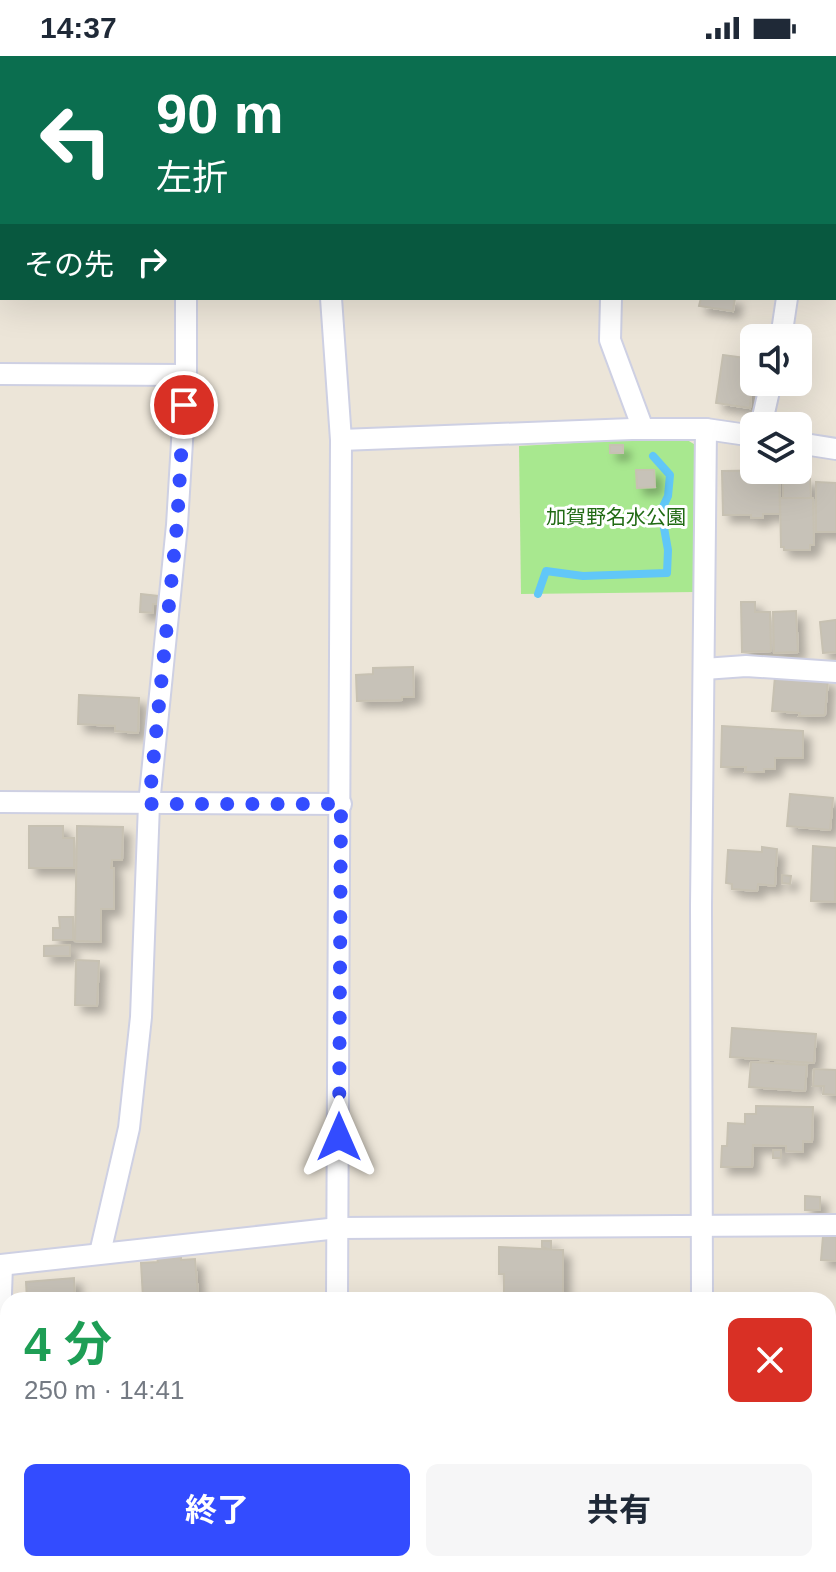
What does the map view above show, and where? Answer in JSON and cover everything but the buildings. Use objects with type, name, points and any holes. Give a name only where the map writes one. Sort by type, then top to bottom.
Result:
[{"type":"street","points":[[100,1253],[129,1128],[141,1017],[149,804],[177,525],[186,375],[186,300]]},
{"type":"street","points":[[331,300],[341,440],[337,1292]]},
{"type":"street","points":[[611,300],[610,340],[643,429]]},
{"type":"street","points":[[783,324],[787,300]]},
{"type":"street","points":[[0,374],[186,375]]},
{"type":"street","points":[[341,440],[643,429],[706,429],[740,434]]},
{"type":"street","points":[[702,1292],[701,906],[706,429]]},
{"type":"street","points":[[812,445],[836,449]]},
{"type":"street","points":[[704,669],[746,666],[836,672]]},
{"type":"street","points":[[0,802],[341,804]]},
{"type":"street","points":[[1,1292],[1,1265],[338,1228],[836,1225]]},
{"type":"green space","name":"加賀野名水公園","points":[[682,437],[699,447],[696,592],[521,594],[519,446]]},
{"type":"waterway","points":[[538,594],[546,571],[583,576],[667,573],[668,550],[661,511],[668,496],[670,475],[653,456]]},
{"type":"route","points":[[184,405],[177,525],[149,804],[341,804],[339,1137]]}]
